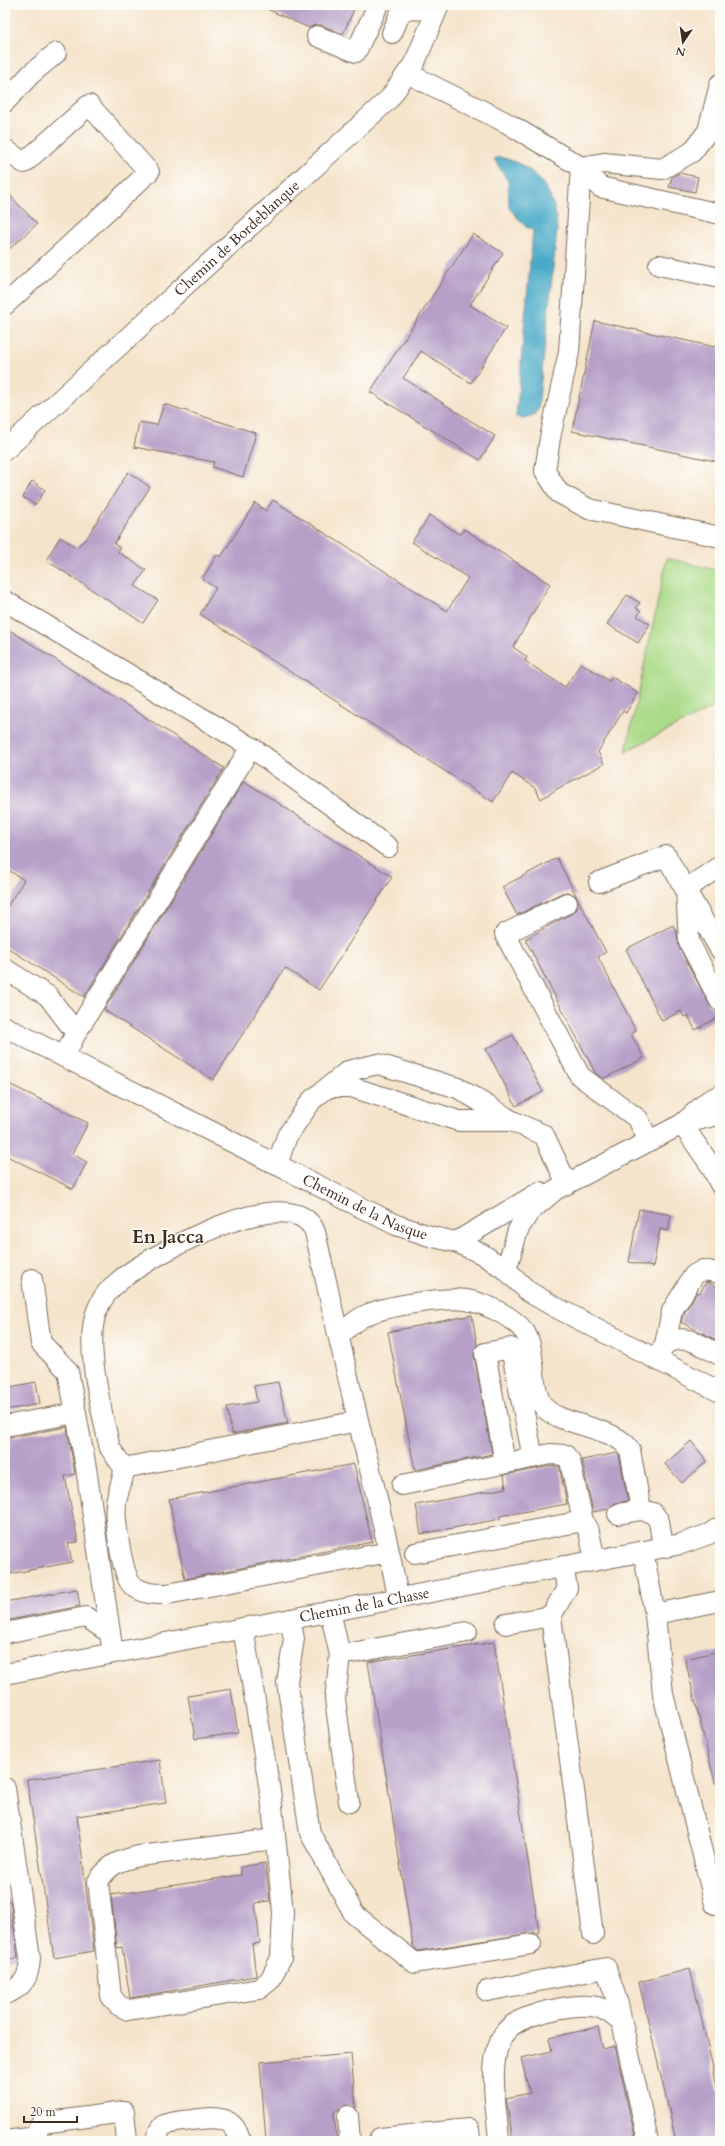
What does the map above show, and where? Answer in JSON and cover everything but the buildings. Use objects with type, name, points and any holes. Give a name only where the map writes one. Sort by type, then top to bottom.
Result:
[{"type":"street","points":[[317,36],[356,52],[378,5]]},
{"type":"street","points":[[392,33],[395,7],[438,7]]},
{"type":"street","name":"Chemin de Bordeblanque","points":[[5,450],[389,100],[408,74],[422,48],[438,7]]},
{"type":"street","points":[[5,102],[30,74],[56,53]]},
{"type":"street","points":[[408,74],[507,123],[581,168],[600,187],[720,214]]},
{"type":"street","points":[[581,168],[604,163],[662,169],[692,152],[708,131],[720,84]]},
{"type":"street","points":[[5,149],[24,163],[89,105],[150,172],[5,305]]},
{"type":"street","points":[[581,168],[569,352],[550,438],[545,471],[560,493],[589,509],[720,537]]},
{"type":"street","points":[[659,265],[720,278]]},
{"type":"street","points":[[5,601],[251,747],[388,847]]},
{"type":"street","points":[[64,1057],[76,1034],[251,747]]},
{"type":"street","points":[[599,882],[666,856],[720,949]]},
{"type":"street","points":[[686,889],[717,868],[720,871]]},
{"type":"street","points":[[686,889],[690,942],[720,1001]]},
{"type":"street","points":[[567,903],[505,934],[580,1076],[638,1119],[649,1141]]},
{"type":"street","points":[[5,969],[48,996],[76,1034]]},
{"type":"street","name":"Chemin de la Nasque","points":[[5,1027],[396,1225],[433,1237],[456,1242],[482,1254],[506,1270],[518,1284],[536,1296],[660,1351],[720,1392]]},
{"type":"street","points":[[277,1165],[286,1136],[312,1100],[348,1071],[378,1064],[458,1088],[512,1121],[544,1135],[561,1187]]},
{"type":"street","points":[[329,1087],[351,1087],[459,1121],[512,1121]]},
{"type":"street","points":[[682,1124],[708,1101],[720,1095]]},
{"type":"street","points":[[506,1270],[518,1230],[529,1212],[561,1187],[682,1124],[720,1114]]},
{"type":"street","points":[[682,1124],[711,1166],[720,1184]]},
{"type":"street","points":[[456,1242],[537,1192],[561,1187]]},
{"type":"street","points":[[389,1552],[167,1594],[148,1594],[131,1584],[124,1565],[115,1521],[116,1504],[124,1468],[122,1462],[110,1448],[93,1353],[92,1329],[97,1309],[108,1290],[132,1272],[201,1233],[228,1221],[273,1213],[298,1216],[311,1224],[315,1232],[358,1421],[371,1468],[389,1552],[398,1598]]},
{"type":"street","points":[[660,1351],[672,1311],[694,1275],[703,1270],[720,1273]]},
{"type":"street","points":[[32,1279],[41,1343],[68,1371],[86,1468],[113,1653]]},
{"type":"street","points":[[339,1337],[346,1329],[363,1316],[391,1307],[453,1299],[479,1303],[495,1310],[519,1326],[525,1332],[529,1344],[539,1397],[544,1408],[555,1414],[614,1437],[626,1444],[630,1450],[641,1510]]},
{"type":"street","points":[[660,1351],[681,1338],[690,1340],[720,1356]]},
{"type":"street","points":[[505,1463],[485,1353],[511,1348],[533,1458]]},
{"type":"street","points":[[5,1426],[76,1413]]},
{"type":"street","points":[[124,1468],[358,1421]]},
{"type":"street","points":[[402,1485],[505,1463],[558,1454],[568,1458],[583,1521],[589,1532],[595,1560]]},
{"type":"street","points":[[618,1514],[641,1510],[651,1511],[658,1518],[663,1547]]},
{"type":"street","points":[[415,1553],[583,1521]]},
{"type":"street","name":"Chemin de la Chasse","points":[[5,1674],[663,1547],[693,1540],[719,1530]]},
{"type":"street","points":[[643,1551],[655,1614],[663,1694],[716,1904]]},
{"type":"street","points":[[563,1566],[568,1588],[551,1616],[593,1934]]},
{"type":"street","points":[[655,1614],[720,1601]]},
{"type":"street","points":[[330,1611],[340,1655],[335,1699],[349,1802]]},
{"type":"street","points":[[506,1624],[551,1616]]},
{"type":"street","points":[[5,1632],[86,1617],[110,1633]]},
{"type":"street","points":[[290,1619],[294,1639],[287,1682],[310,1833],[354,1914],[415,1963],[531,1944]]},
{"type":"street","points":[[243,1628],[271,1797],[283,1912],[281,1958],[270,1980],[259,1989],[128,2010],[118,2005],[111,1996],[98,1881],[107,1868],[118,1862],[139,1856],[275,1839]]},
{"type":"street","points":[[340,1655],[467,1632]]},
{"type":"street","points":[[5,1788],[30,1958],[29,1970],[23,1985],[5,1994]]},
{"type":"street","points":[[487,1990],[606,1968],[622,2023],[648,2141]]},
{"type":"street","points":[[499,2141],[495,2064],[500,2041],[506,2032],[523,2020],[549,2012],[585,2006],[598,2007],[610,2012],[622,2023]]},
{"type":"street","points":[[6,2141],[35,2139],[39,2126],[44,2123],[124,2112],[127,2141]]},
{"type":"street","points":[[348,2116],[350,2141]]},
{"type":"street","points":[[157,2141],[159,2131],[163,2125],[209,2118],[222,2120],[231,2124],[236,2128],[240,2141]]},
{"type":"street","points":[[380,2139],[470,2135]]},
{"type":"green space","points":[[667,558],[720,571],[720,704],[626,751]]},
{"type":"water","points":[[499,157],[512,161],[534,174],[549,193],[556,217],[557,231],[538,409],[534,415],[523,418],[516,417],[533,230],[526,227],[509,208],[508,181],[494,159]]},
{"type":"district","name":"En Jacca","points":[[168,1237]]}]
